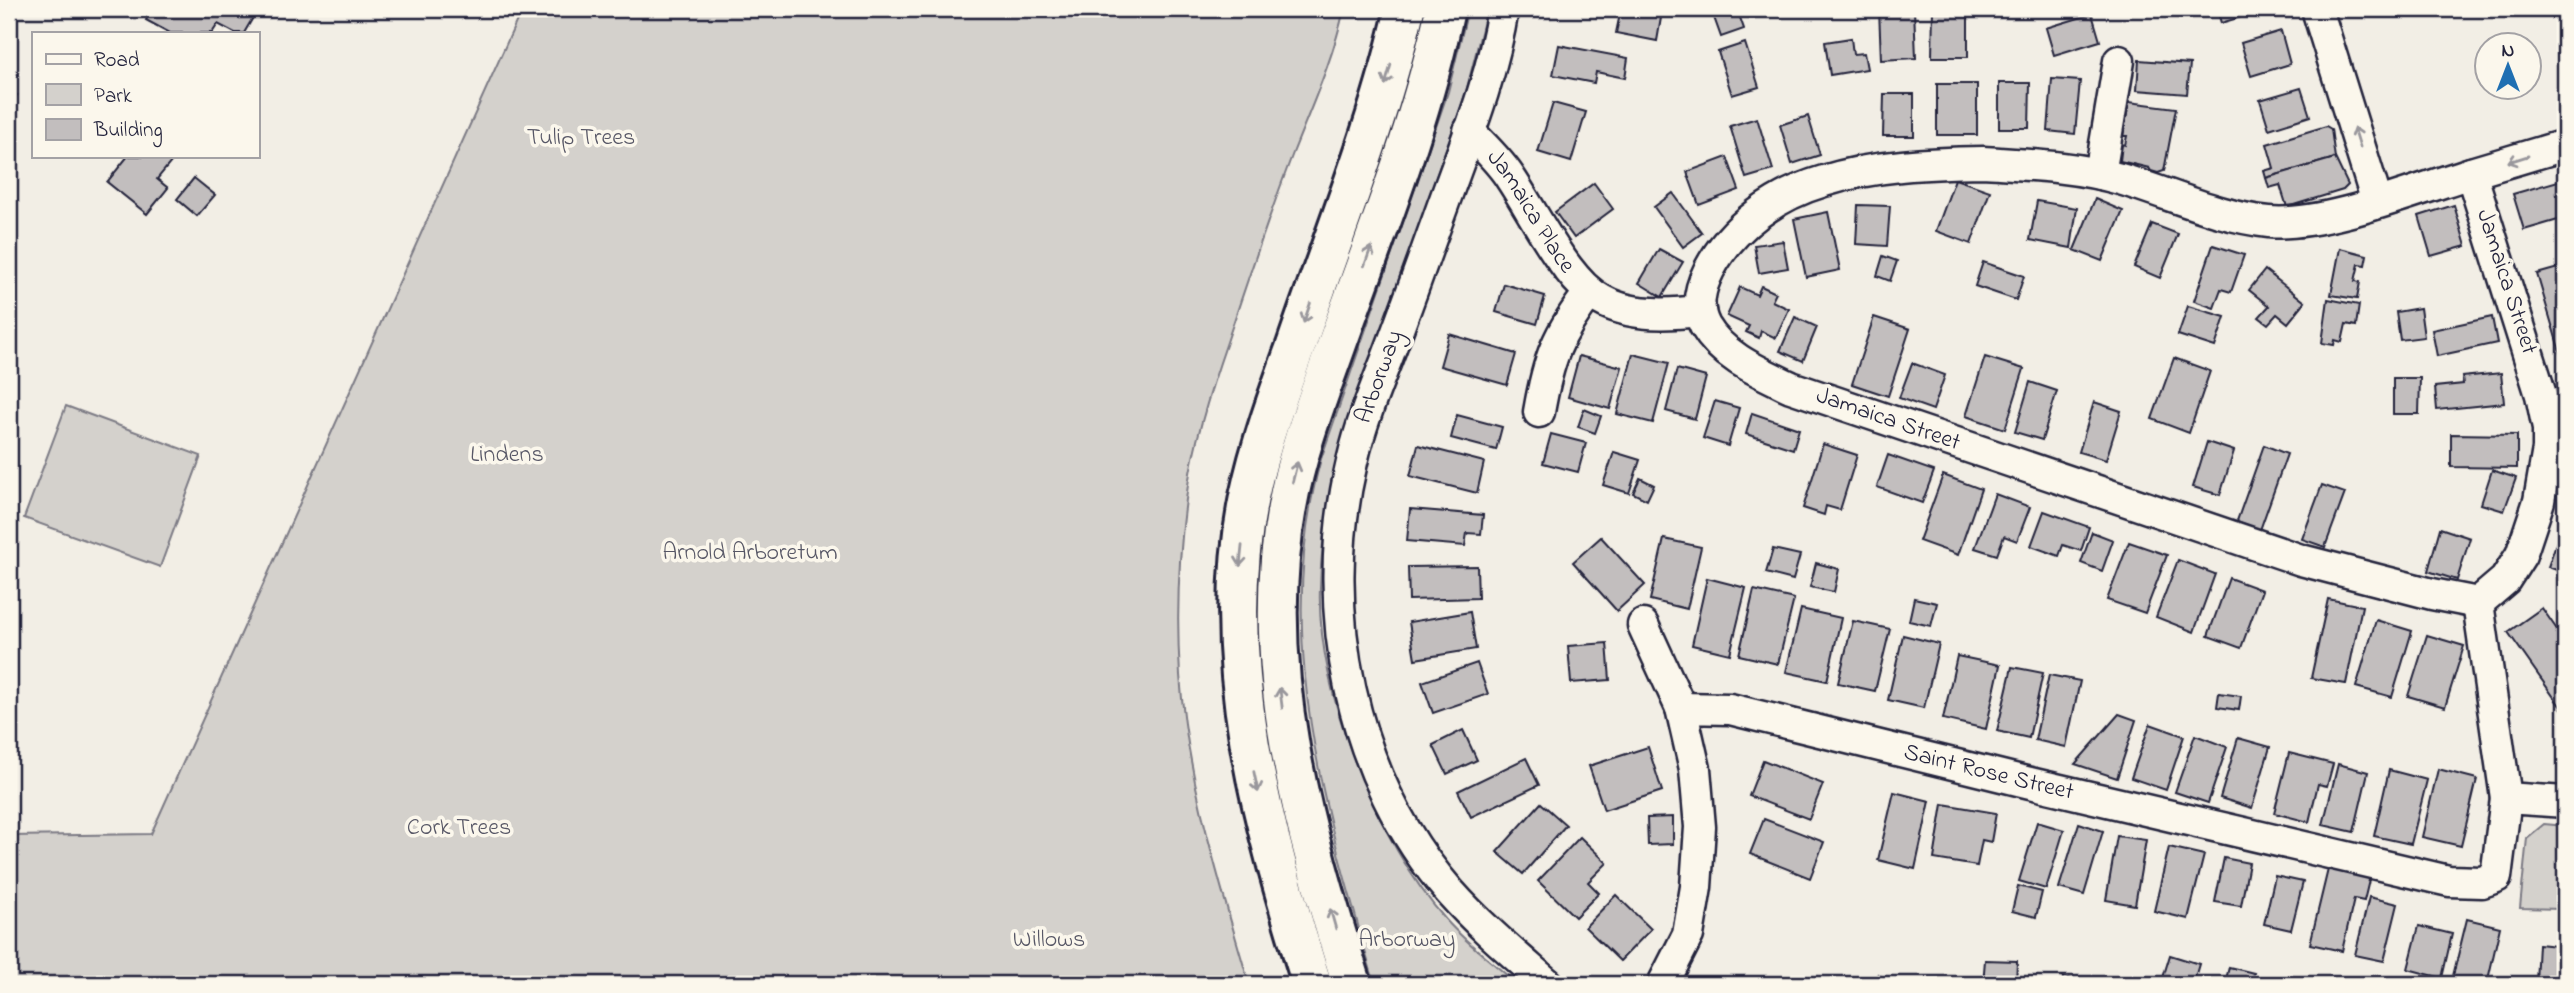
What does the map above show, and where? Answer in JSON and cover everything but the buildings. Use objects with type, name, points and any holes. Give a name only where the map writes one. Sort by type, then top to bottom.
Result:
[{"type":"highway","points":[[1312,984],[1268,833],[1246,726],[1238,648],[1241,548],[1249,498],[1266,434],[1371,130],[1405,9]]},
{"type":"highway","name":"Arborway","points":[[1352,984],[1303,809],[1285,723],[1279,676],[1277,626],[1281,548],[1288,501],[1302,447],[1411,135],[1445,9]]},
{"type":"street","name":"Arborway","points":[[1503,9],[1478,106],[1366,412],[1352,459],[1340,527],[1338,602],[1348,676],[1361,727],[1381,782],[1402,821],[1450,892],[1548,984]]},
{"type":"street","points":[[2317,9],[2377,202]]},
{"type":"street","points":[[2100,174],[2119,61]]},
{"type":"street","name":"Jamaica Place","points":[[1469,131],[1510,177],[1548,238],[1590,292],[1614,306],[1632,311],[1700,311]]},
{"type":"street","points":[[1700,311],[1702,287],[1712,266],[1721,250],[1744,225],[1777,201],[1821,181],[1877,170],[1955,163],[2029,164],[2100,174],[2220,211],[2271,222],[2322,217],[2565,145]]},
{"type":"street","name":"Jamaica Street","points":[[1700,311],[1711,334],[1733,356],[1791,387],[2301,561],[2478,603],[2505,580],[2521,555],[2539,501],[2548,449],[2548,429],[2541,395],[2471,173]]},
{"type":"street","name":"Jamaica Place","points":[[1539,412],[1548,365],[1559,338],[1571,315],[1590,292]]},
{"type":"street","name":"Saint Rose Street","points":[[1681,708],[1730,709],[2000,776],[2449,881],[2482,883],[2496,877],[2506,798],[2478,603]]},
{"type":"street","points":[[1643,625],[1681,708],[1695,769],[1700,827],[1696,887],[1688,935],[1663,984]]},
{"type":"street","points":[[2506,798],[2565,802]]},
{"type":"green space","name":"Arnold Arboretum","points":[[522,9],[1344,9],[1328,64],[1276,200],[1209,395],[1191,467],[1182,532],[1178,628],[1184,715],[1206,831],[1249,984],[9,984],[9,836],[151,834]]},
{"type":"green space","name":"Arborway","points":[[1468,9],[1487,9],[1466,92],[1337,457],[1322,555],[1321,629],[1328,673],[1340,718],[1375,809],[1397,850],[1421,888],[1454,929],[1517,984],[1375,984],[1335,840],[1312,732],[1302,622],[1303,567],[1309,513],[1321,459],[1448,92]]},
{"type":"green space","points":[[66,406],[201,456],[160,567],[24,518]]},
{"type":"green space","points":[[2544,824],[2565,826],[2560,909],[2520,908],[2527,838]]},
{"type":"park label","name":"Tulip Trees","points":[[581,138]]},
{"type":"park label","name":"Lindens","points":[[507,455]]},
{"type":"park label","name":"Cork Trees","points":[[459,828]]},
{"type":"park label","name":"Willows","points":[[1049,940]]}]
